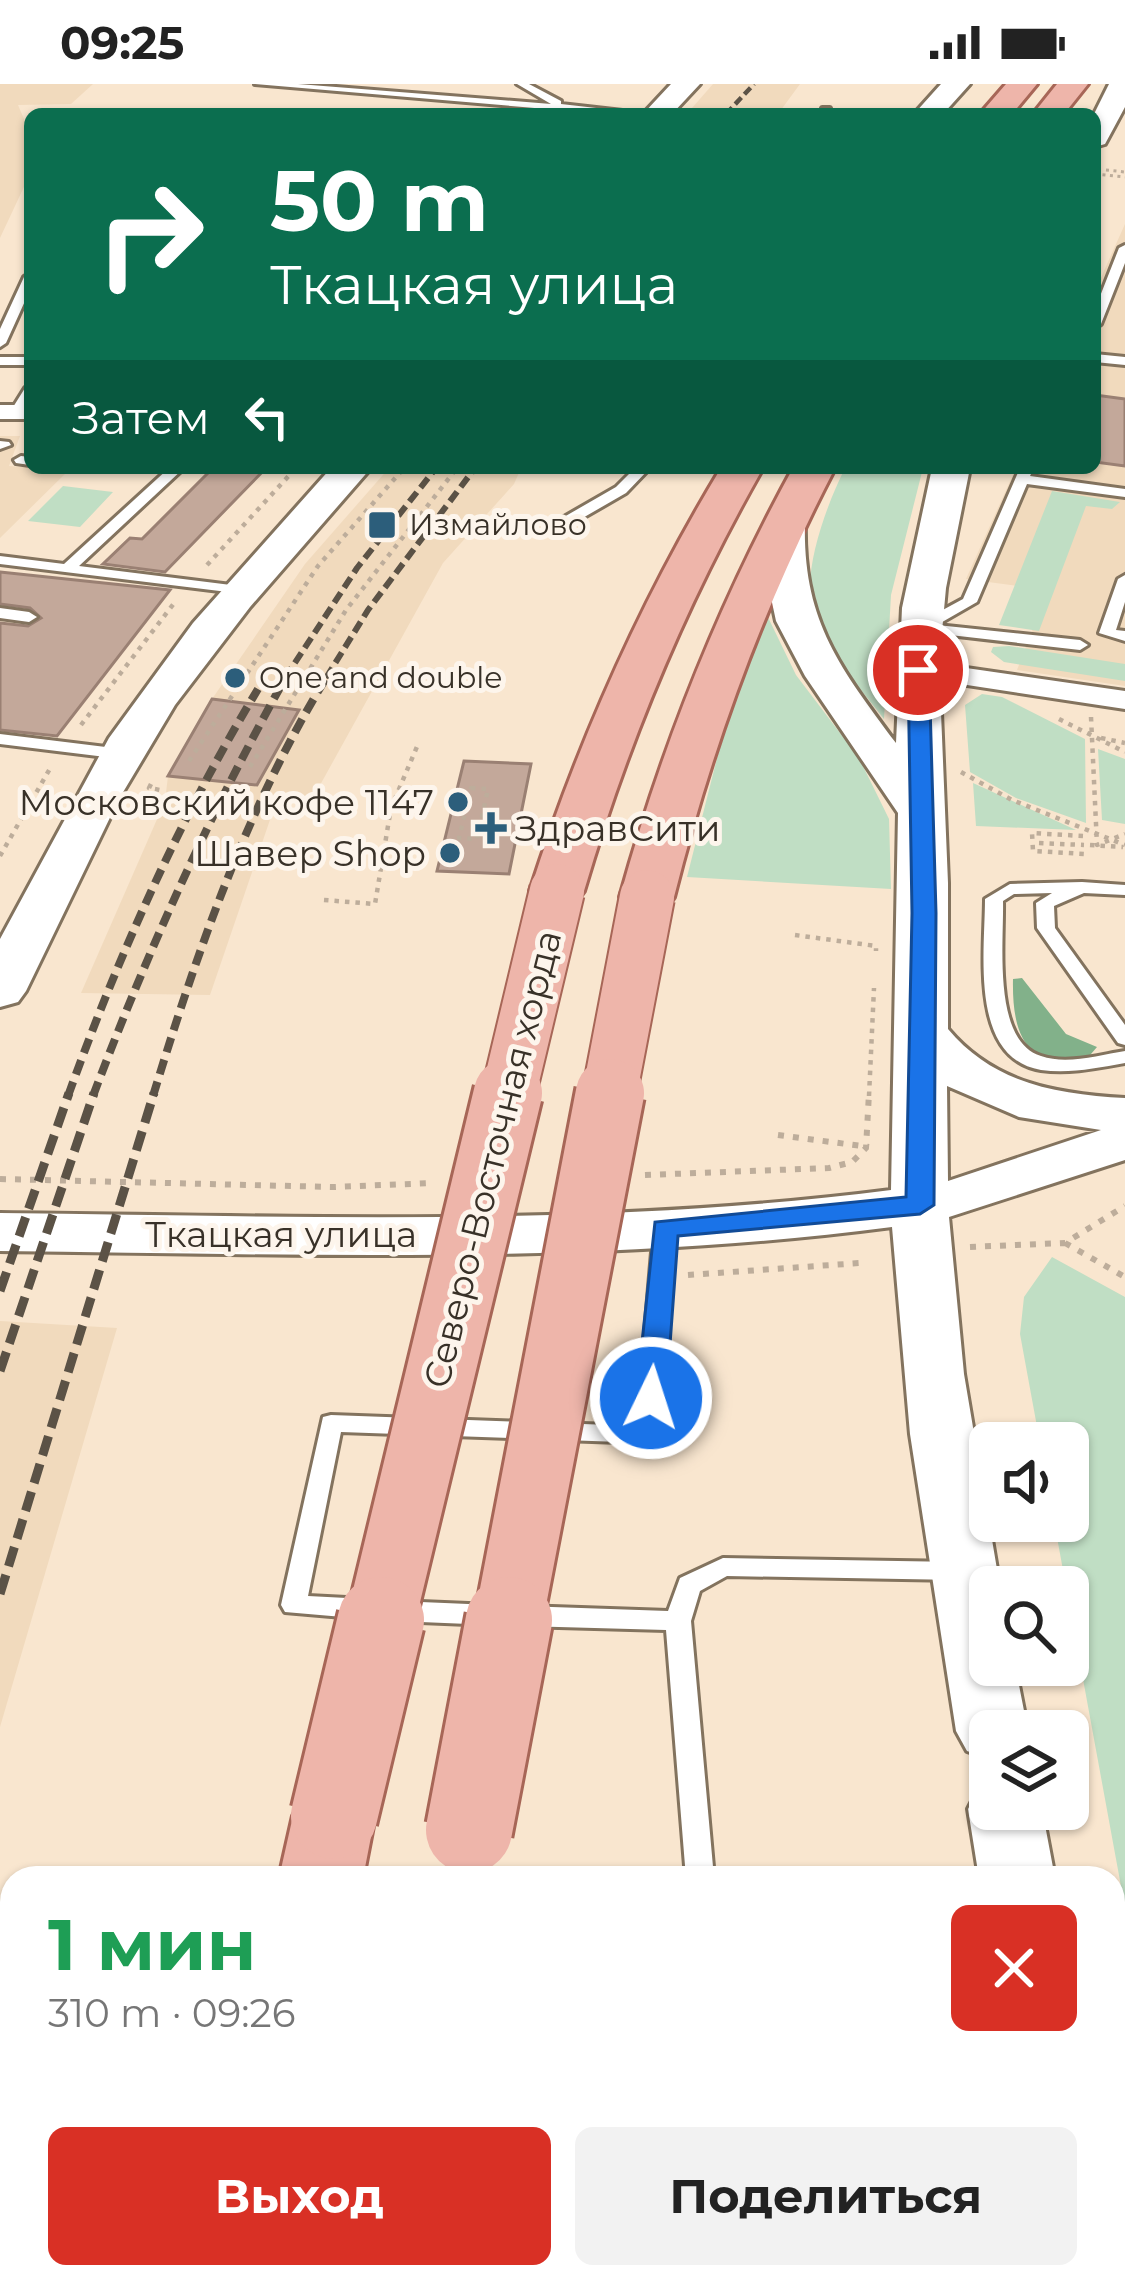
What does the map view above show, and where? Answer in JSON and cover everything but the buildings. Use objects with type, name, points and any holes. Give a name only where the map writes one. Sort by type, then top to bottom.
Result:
[{"type":"main road","points":[[663,108],[686,84]]},
{"type":"main road","points":[[934,108],[956,84]]},
{"type":"main road","points":[[1000,108],[1022,84]]},
{"type":"main road","points":[[1053,108],[1073,84]]},
{"type":"main road","points":[[1106,132],[1123,87]]},
{"type":"main road","points":[[0,991],[15,931],[135,771],[239,591],[346,474]]},
{"type":"main road","name":"Северо-Восточная хорда","points":[[328,1847],[557,891],[586,792],[633,675],[739,474]]},
{"type":"main road","points":[[465,1854],[647,897],[672,798],[711,680],[811,474]]},
{"type":"main road","points":[[950,474],[919,649],[918,808],[924,913],[920,1205],[924,1281],[988,1710]]},
{"type":"main road","points":[[786,519],[784,565],[803,633],[918,808]]},
{"type":"main road","points":[[921,1030],[939,1056],[993,1092],[1083,1113],[1125,1115]]},
{"type":"main road","name":"Ткацкая улица","points":[[3,1198],[663,1253],[920,1205],[1125,1141]]},
{"type":"main road","points":[[1009,1830],[1015,1866]]},
{"type":"street","points":[[919,649],[1125,700]]},
{"type":"lane","points":[[260,84],[569,108]]},
{"type":"lane","points":[[522,84],[569,108]]},
{"type":"lane","points":[[1101,309],[1125,248]]},
{"type":"lane","points":[[0,343],[24,290]]},
{"type":"lane","points":[[68,568],[170,474]]},
{"type":"lane","points":[[562,524],[621,490],[637,474]]},
{"type":"lane","points":[[919,649],[969,602],[1024,474],[1125,493]]},
{"type":"lane","points":[[0,560],[239,591]]},
{"type":"lane","points":[[1125,579],[1107,633],[1125,636]]},
{"type":"lane","points":[[0,613],[29,617]]},
{"type":"lane","points":[[919,649],[1079,646]]},
{"type":"lane","points":[[0,739],[64,747],[135,771]]},
{"type":"lane","points":[[1082,887],[1060,892],[1045,903],[1046,928],[1125,1039]]},
{"type":"lane","points":[[1125,890],[1010,889],[994,899],[999,1033],[1012,1053],[1037,1065],[1062,1068],[1125,1057]]},
{"type":"lane","points":[[663,1253],[648,1435],[331,1423],[294,1605],[678,1621]]},
{"type":"lane","points":[[699,1866],[678,1621],[689,1585],[723,1567],[964,1570]]},
{"type":"path","points":[[1106,170],[1125,174]]},
{"type":"path","points":[[0,856],[64,747],[189,584],[290,474]]},
{"type":"path","points":[[189,761],[318,566],[399,474]]},
{"type":"path","points":[[250,767],[346,610],[453,474]]},
{"type":"path","points":[[1089,847],[1096,833],[1090,707]]},
{"type":"path","points":[[1052,716],[1125,752]]},
{"type":"path","points":[[1091,735],[1125,743]]},
{"type":"path","points":[[324,900],[375,904],[391,808],[419,742]]},
{"type":"path","points":[[135,771],[160,790]]},
{"type":"path","points":[[961,772],[1012,800],[1125,846]]},
{"type":"path","points":[[471,788],[488,789],[477,839],[459,838],[464,814],[471,788]]},
{"type":"path","points":[[1083,836],[1032,833],[1033,851],[1125,846]]},
{"type":"path","points":[[1039,843],[1089,847],[1125,834]]},
{"type":"path","points":[[778,1135],[866,1148],[881,1144]]},
{"type":"path","points":[[1065,1243],[1125,1206]]},
{"type":"path","points":[[980,1228],[986,1244]]},
{"type":"path","points":[[970,1247],[1065,1243],[1125,1277]]},
{"type":"path","points":[[663,1253],[860,1263]]},
{"type":"shaded area","points":[[0,84],[93,84],[71,104],[18,105],[24,119],[24,187],[0,238]]},
{"type":"shaded area","points":[[713,84],[800,84],[782,108],[692,108]]},
{"type":"shaded area","points":[[1125,224],[1125,686],[1017,670],[1048,590],[966,579],[1013,474],[1101,474],[1101,278]]},
{"type":"shaded area","points":[[0,436],[20,436],[9,466],[24,467],[24,474],[65,474],[0,538]]},
{"type":"shaded area","points":[[384,474],[518,474],[443,563],[314,796],[274,808],[210,995],[81,993],[165,801],[168,776],[212,699],[305,564]]},
{"type":"shaded area","points":[[0,1321],[117,1328],[0,1727]]},
{"type":"green space","points":[[842,474],[921,474],[891,595],[884,719],[837,658],[812,605],[811,573],[827,510]]},
{"type":"green space","points":[[63,486],[113,492],[80,527],[28,521]]},
{"type":"green space","points":[[1052,491],[1120,502],[1112,509],[1086,506],[1039,631],[999,625]]},
{"type":"green space","points":[[764,609],[796,675],[859,758],[889,819],[891,889],[687,877],[733,695]]},
{"type":"green space","points":[[993,647],[1125,664],[1125,681],[1004,662],[991,652]]},
{"type":"green space","points":[[982,694],[1002,697],[1085,739],[1086,823],[1016,798],[970,772],[965,705]]},
{"type":"green space","points":[[1098,749],[1125,759],[1125,824],[1102,820]]},
{"type":"green space","points":[[973,783],[1076,830],[976,826]]},
{"type":"green space","points":[[1022,978],[1066,1034],[1097,1047],[1085,1061],[1047,1059],[1025,1043],[1013,998],[1013,979]]},
{"type":"green space","points":[[1052,1257],[1125,1297],[1125,1866],[1117,1866],[1084,1686],[1089,1686],[1089,1566],[1062,1566],[1058,1542],[1089,1542],[1089,1422],[1036,1422],[1020,1334],[1024,1297]]},
{"type":"railway","points":[[732,108],[754,84]]},
{"type":"railway","points":[[285,678],[357,568],[431,474]]},
{"type":"railway","points":[[326,678],[368,610],[470,474]]},
{"type":"railway","points":[[93,1096],[182,882],[287,675]]},
{"type":"railway","points":[[153,1096],[249,827],[328,675]]},
{"type":"railway","points":[[68,1096],[153,888],[258,689]]},
{"type":"railway","points":[[0,1291],[69,1093]]},
{"type":"railway","points":[[0,1371],[94,1093]]},
{"type":"railway","points":[[0,1594],[154,1093]]},
{"type":"place","name":"Измайлово","points":[[382,525]]},
{"type":"place","name":"One and double","points":[[235,678]]},
{"type":"place","name":"Московский кофе 1147","points":[[458,802]]},
{"type":"place","name":"ЗдравСити","points":[[491,828]]},
{"type":"place","name":"Шавер Shop","points":[[450,853]]},
{"type":"route","points":[[651,1398],[664,1228],[920,1205],[924,913],[918,670]]}]
